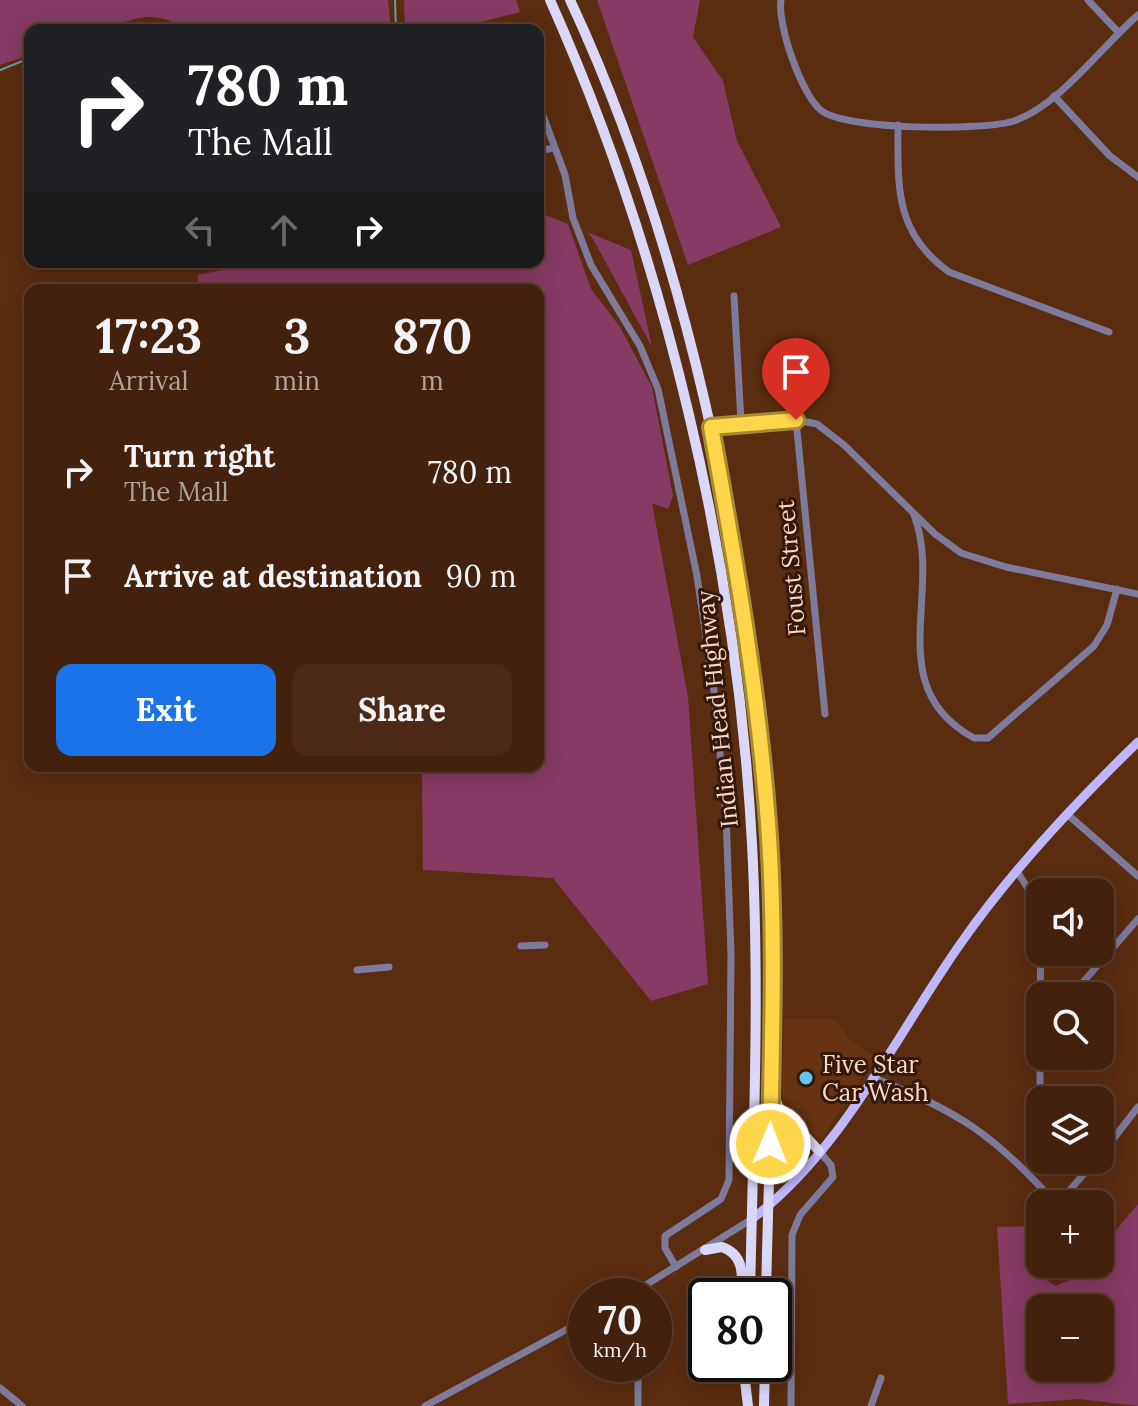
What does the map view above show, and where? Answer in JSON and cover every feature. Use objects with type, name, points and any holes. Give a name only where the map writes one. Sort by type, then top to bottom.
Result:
[{"type":"highway","name":"Indian Head Highway","points":[[550,0],[629,209],[663,318],[722,574],[739,692],[752,841],[756,966],[750,1278]]},
{"type":"highway","name":"Indian Head Highway","points":[[570,0],[659,238],[711,427],[753,672],[763,767],[771,899],[766,1278]]},
{"type":"highway","points":[[770,1053],[776,1101],[819,1151]]},
{"type":"highway","points":[[705,1250],[722,1247],[738,1257],[742,1278]]},
{"type":"highway","points":[[745,1382],[748,1406]]},
{"type":"highway","points":[[748,1406],[749,1382]]},
{"type":"highway","points":[[764,1406],[765,1382]]},
{"type":"main road","points":[[752,1219],[768,1207],[819,1151],[962,941],[1017,871],[1067,814],[1138,742]]},
{"type":"street","points":[[781,0],[779,15],[796,71],[821,111],[855,123],[898,125],[973,127],[1013,121],[1039,108],[1054,96],[1138,15]]},
{"type":"street","points":[[1088,0],[1119,33]]},
{"type":"street","points":[[1054,96],[1110,156],[1138,177]]},
{"type":"street","points":[[898,125],[899,201],[913,236],[929,258],[949,272],[1109,332]]},
{"type":"street","points":[[544,135],[565,175],[573,218],[591,265],[640,346],[658,389],[697,576],[718,731],[726,815],[731,942],[729,1180],[721,1199],[665,1236],[665,1248],[676,1267]]},
{"type":"street","points":[[544,150],[553,148]]},
{"type":"street","points":[[734,296],[741,422]]},
{"type":"street","points":[[711,427],[741,422],[796,420],[817,424],[943,541],[978,561],[1138,594]]},
{"type":"street","name":"Foust Street","points":[[796,420],[825,714]]},
{"type":"street","points":[[913,512],[921,538],[920,643],[925,685],[953,723],[980,740],[992,735],[1023,704],[1087,653],[1107,625],[1117,589]]},
{"type":"street","points":[[1067,814],[1138,876]]},
{"type":"street","points":[[1017,871],[1026,885]]},
{"type":"street","points":[[1083,982],[1138,919]]},
{"type":"street","points":[[521,946],[545,945]]},
{"type":"street","points":[[357,970],[389,967]]},
{"type":"street","points":[[872,1077],[929,1101],[981,1129],[1025,1167],[1044,1190]]},
{"type":"street","points":[[1114,1138],[1138,1107]]},
{"type":"street","points":[[791,1406],[792,1235],[800,1215],[833,1177],[831,1165],[819,1151]]},
{"type":"street","points":[[1070,1190],[1084,1174]]},
{"type":"street","points":[[658,1278],[752,1219]]},
{"type":"street","points":[[425,1406],[568,1329]]},
{"type":"street","points":[[871,1406],[881,1378]]},
{"type":"street","points":[[638,1382],[638,1406]]},
{"type":"street","points":[[0,1388],[22,1406]]},
{"type":"shaded area","points":[[0,0],[388,0],[390,24],[177,24],[149,17],[118,24],[24,24],[24,57],[0,65]]},
{"type":"shaded area","points":[[404,0],[516,0],[520,12],[474,24],[405,24]]},
{"type":"shaded area","points":[[597,0],[700,0],[693,37],[723,81],[737,141],[781,227],[688,265]]},
{"type":"shaded area","points":[[544,214],[568,224],[591,289],[620,327],[652,387],[673,496],[668,509],[652,503],[688,697],[708,984],[651,1001],[553,878],[423,870],[422,772],[544,772],[544,284],[199,284],[198,275],[232,268],[544,268]]},
{"type":"shaded area","points":[[587,232],[631,250],[652,347],[593,239]]},
{"type":"shaded area","points":[[784,1019],[835,1019],[849,1038],[875,1058],[821,1139],[811,1135],[785,1106],[781,1090]]},
{"type":"shaded area","points":[[1138,1204],[1138,1406],[1079,1399],[1008,1404],[997,1227],[1026,1226],[1026,1278],[1043,1278],[1056,1286],[1074,1278],[1114,1278],[1114,1232]]},
{"type":"waterway","points":[[395,0],[396,24]]},
{"type":"waterway","points":[[0,70],[24,60]]},
{"type":"place","name":"Five Star Car Wash","points":[[806,1078]]},
{"type":"route","points":[[770,1144],[772,962],[768,825],[753,672],[711,427],[741,422],[796,420]]}]
